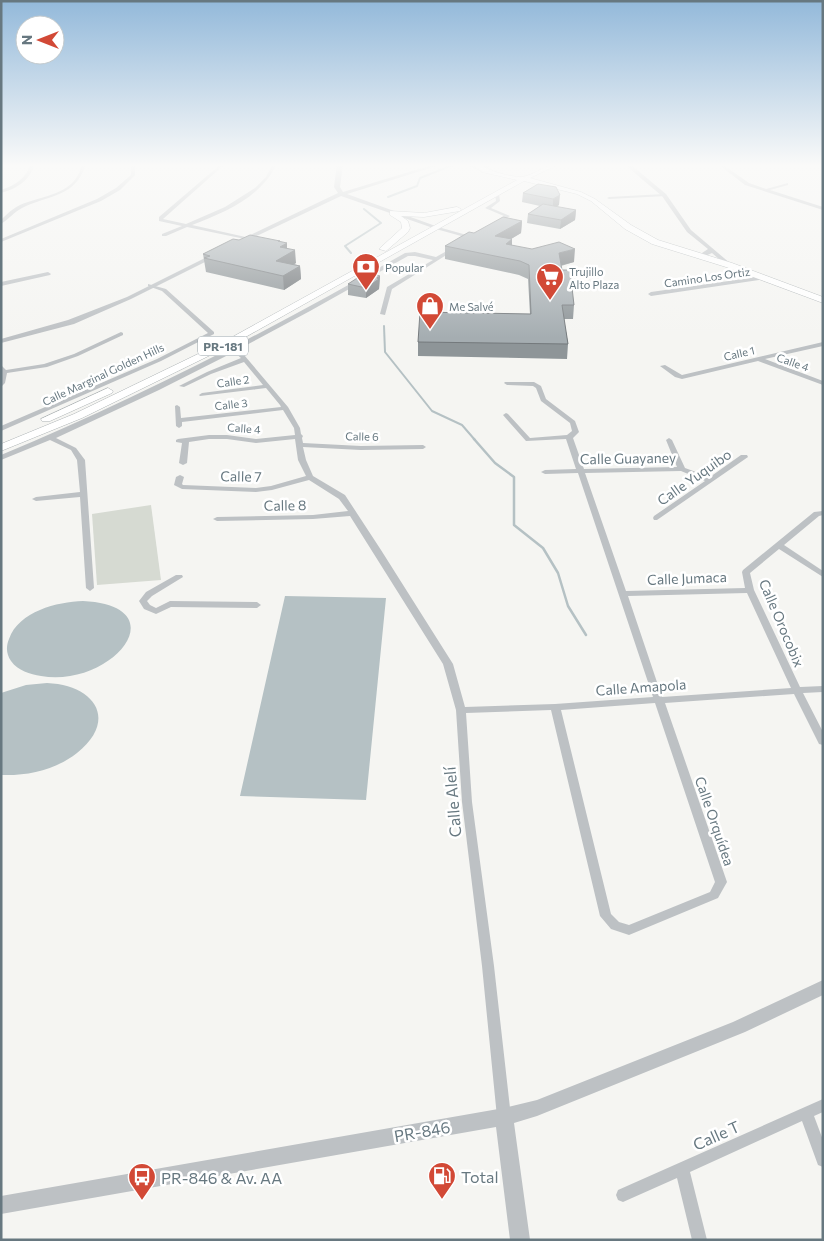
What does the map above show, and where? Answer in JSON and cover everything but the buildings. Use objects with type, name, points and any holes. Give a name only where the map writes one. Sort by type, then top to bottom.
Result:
[{"type":"main road","points":[[383,249],[404,232],[406,228],[404,222]]},
{"type":"main road","name":"PR-181","points":[[1,438],[213,342],[434,222]]},
{"type":"main road","name":"PR-181","points":[[1,448],[78,416],[230,342],[448,222]]},
{"type":"main road","points":[[621,222],[655,242],[729,265],[823,300]]},
{"type":"street","points":[[1,240],[47,222]]},
{"type":"street","points":[[166,222],[248,239]]},
{"type":"street","points":[[164,235],[194,222]]},
{"type":"street","points":[[239,243],[283,222]]},
{"type":"street","points":[[419,222],[472,238]]},
{"type":"street","points":[[490,227],[498,222]]},
{"type":"street","points":[[683,222],[689,231],[729,265]]},
{"type":"street","points":[[1,234],[8,238]]},
{"type":"street","points":[[465,242],[478,234]]},
{"type":"street","points":[[383,314],[389,288],[458,246]]},
{"type":"street","points":[[701,256],[712,251],[711,248]]},
{"type":"street","points":[[1,341],[71,322],[129,298],[222,251]]},
{"type":"street","points":[[1,458],[51,438],[235,350],[407,254],[437,259]]},
{"type":"street","points":[[1,284],[48,274]]},
{"type":"street","points":[[365,278],[374,280]]},
{"type":"street","name":"Camino Los Ortiz","points":[[652,294],[764,278]]},
{"type":"street","points":[[384,283],[393,285]]},
{"type":"street","name":"Calle Marginal Golden Hills","points":[[1,429],[159,360],[212,332],[164,290],[150,286]]},
{"type":"street","points":[[1,385],[4,381],[3,369],[45,366],[76,355],[122,334]]},
{"type":"street","name":"Calle 1","points":[[663,366],[677,376],[682,377],[823,344]]},
{"type":"street","points":[[809,347],[823,351]]},
{"type":"street","points":[[235,350],[245,359],[286,408],[300,436],[302,460],[310,477]]},
{"type":"street","points":[[182,386],[245,359]]},
{"type":"street","name":"Calle 4","points":[[758,359],[823,383]]},
{"type":"street","name":"Calle Orquídea","points":[[508,382],[534,384],[539,387],[543,400],[573,422],[576,432],[569,437],[721,882],[714,895],[629,930],[615,926],[606,916],[555,707]]},
{"type":"street","name":"Calle 2","points":[[202,396],[267,386]]},
{"type":"street","points":[[177,408],[179,423]]},
{"type":"street","name":"Calle 3","points":[[179,423],[286,408]]},
{"type":"street","points":[[506,415],[528,440],[569,437]]},
{"type":"street","name":"Calle 4","points":[[183,463],[182,441],[227,437],[256,441],[300,436]]},
{"type":"street","points":[[51,438],[74,449],[81,460],[90,588]]},
{"type":"street","points":[[669,440],[682,469]]},
{"type":"street","name":"Calle 6","points":[[301,445],[362,448],[423,447]]},
{"type":"street","name":"Calle Yuquibo","points":[[658,518],[744,457]]},
{"type":"street","name":"Calle Guayaney","points":[[545,472],[682,469],[710,480]]},
{"type":"street","name":"Calle 7","points":[[180,477],[178,485],[182,487],[256,490],[272,488],[310,477]]},
{"type":"street","name":"Calle Alelí","points":[[310,477],[342,498],[352,513],[448,664],[462,710],[467,802],[488,966],[504,1117]]},
{"type":"street","points":[[36,499],[84,494]]},
{"type":"street","name":"Calle 8","points":[[217,519],[313,517],[352,513]]},
{"type":"street","name":"Calle Orocobix","points":[[823,514],[817,514],[746,572],[750,590],[823,742]]},
{"type":"street","points":[[779,546],[823,575]]},
{"type":"street","points":[[179,578],[149,594],[143,600],[147,607],[156,611],[170,604],[257,606]]},
{"type":"street","name":"Calle Jumaca","points":[[624,594],[750,590]]},
{"type":"street","name":"Calle Amapola","points":[[462,710],[555,707],[823,689]]},
{"type":"street","name":"PR-846","points":[[1,1205],[504,1117],[538,1108],[730,1030],[823,988]]},
{"type":"street","name":"Calle T","points":[[623,1196],[823,1105]]},
{"type":"street","points":[[806,1113],[823,1160]]},
{"type":"street","points":[[504,1117],[520,1240]]},
{"type":"street","points":[[682,1169],[700,1240]]},
{"type":"shaded area","points":[[151,505],[161,580],[97,585],[92,514]]},
{"type":"shaded area","points":[[285,596],[386,598],[366,800],[240,796]]},
{"type":"shaded area","points":[[83,601],[112,606],[127,617],[131,630],[125,645],[111,659],[91,670],[67,676],[41,676],[24,672],[11,661],[8,656],[7,644],[14,629],[21,621],[51,606]]},
{"type":"shaded area","points":[[47,683],[64,685],[88,697],[95,706],[98,716],[97,728],[90,740],[77,753],[60,764],[31,773],[1,775],[1,693],[26,685]]},
{"type":"waterway","points":[[351,253],[345,246],[381,223],[380,222]]},
{"type":"waterway","points":[[384,326],[385,352],[432,411],[462,425],[475,440]]},
{"type":"waterway","points":[[474,439],[495,463],[514,477],[514,525],[543,548],[558,573],[568,606],[586,635]]},
{"type":"place","name":"Popular","points":[[366,291]]},
{"type":"place","name":"Trujillo Alto Plaza","points":[[550,301]]},
{"type":"place","name":"Me Salvé","points":[[430,330]]},
{"type":"place","name":"Total","points":[[442,1200]]},
{"type":"place","name":"PR-846 & Av. AA","points":[[142,1201]]}]
